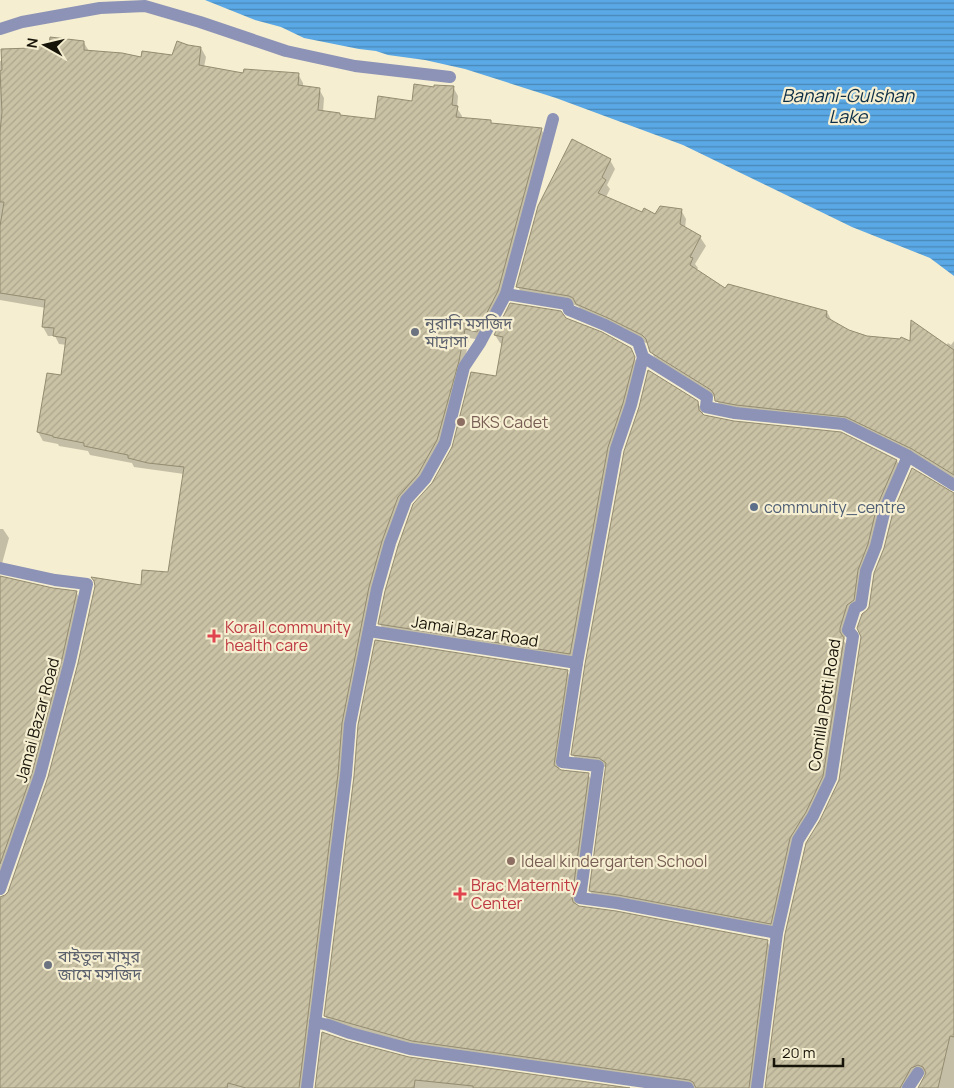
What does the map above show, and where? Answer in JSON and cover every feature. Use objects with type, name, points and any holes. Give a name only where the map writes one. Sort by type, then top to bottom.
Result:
[{"type":"street","points":[[0,29],[22,22],[100,8],[145,6],[286,51],[355,66],[450,77]]},
{"type":"street","points":[[307,1088],[346,775],[350,724],[377,589],[390,543],[406,500],[425,479],[445,443],[464,367],[480,343],[506,294],[553,119]]},
{"type":"street","points":[[506,294],[567,304],[569,310],[605,325],[638,342],[643,357],[631,405],[616,449],[577,663],[562,762],[598,766],[580,898],[618,903],[777,933]]},
{"type":"street","points":[[643,357],[707,397],[706,407],[736,413],[843,424],[908,456],[954,485]]},
{"type":"street","name":"Comilla Potti Road","points":[[757,1088],[777,933],[798,840],[813,816],[831,778],[853,636],[848,630],[855,608],[861,605],[866,571],[876,546],[885,509],[908,456]]},
{"type":"street","name":"Jamai Bazar Road","points":[[0,568],[55,580],[87,584],[70,661],[40,775],[0,889]]},
{"type":"street","name":"Jamai Bazar Road","points":[[369,631],[577,663]]},
{"type":"street","points":[[315,1022],[410,1049],[688,1088]]},
{"type":"street","points":[[908,1088],[918,1072]]},
{"type":"water","name":"Banani-Gulshan Lake","points":[[205,0],[954,0],[954,276],[930,258],[852,227],[683,145],[556,98],[465,69],[304,38],[281,27],[255,20]]},
{"type":"building","points":[[50,37],[84,41],[84,50],[122,53],[141,57],[142,51],[172,55],[177,41],[201,47],[199,65],[243,73],[244,69],[299,73],[298,85],[320,88],[318,110],[340,113],[340,115],[375,119],[378,96],[412,101],[414,84],[434,87],[434,85],[454,86],[452,105],[458,106],[456,117],[491,120],[491,123],[542,128],[498,291],[477,332],[465,329],[459,361],[437,440],[418,474],[398,497],[382,541],[369,587],[342,723],[338,774],[299,1088],[246,1088],[228,1083],[227,1088],[0,1088],[0,897],[8,892],[48,777],[78,663],[95,586],[91,577],[141,585],[142,570],[168,572],[184,467],[148,463],[128,458],[128,455],[84,446],[84,443],[37,432],[47,373],[61,375],[66,338],[53,336],[54,328],[42,327],[45,300],[0,293],[0,226],[4,202],[0,202],[0,132],[2,112],[0,71],[2,70],[1,49],[32,48],[32,43],[49,45]]},
{"type":"building","points":[[572,139],[611,159],[602,177],[606,180],[598,193],[642,212],[644,208],[655,214],[660,206],[682,209],[680,224],[701,236],[690,257],[693,258],[690,265],[725,288],[728,284],[827,311],[826,317],[849,330],[867,336],[900,339],[901,337],[910,341],[911,320],[954,350],[954,475],[912,449],[846,417],[715,401],[711,390],[650,352],[646,339],[642,335],[576,304],[573,298],[569,296],[516,287],[538,206]]},
{"type":"building","points":[[510,303],[561,311],[566,318],[602,332],[631,348],[635,357],[623,403],[608,447],[570,654],[378,624],[398,546],[413,504],[432,483],[452,447],[471,372],[496,376],[503,337],[494,335]]},
{"type":"building","points":[[648,370],[698,401],[699,410],[704,415],[734,421],[841,432],[897,460],[877,506],[868,544],[858,570],[854,600],[847,605],[840,628],[844,638],[823,776],[806,812],[790,838],[771,924],[589,891],[606,763],[599,758],[571,755],[585,664],[624,451],[639,407]]},
{"type":"building","points":[[912,468],[954,493],[954,1037],[950,1036],[938,1088],[918,1088],[926,1073],[923,1067],[918,1065],[911,1068],[900,1088],[765,1088],[785,934],[806,843],[820,820],[839,780],[861,637],[857,628],[862,614],[869,607],[874,573],[884,548],[893,512]]},
{"type":"building","points":[[0,576],[53,588],[77,591],[62,659],[32,773],[0,864]]},
{"type":"building","points":[[375,640],[568,670],[554,765],[561,770],[589,773],[572,897],[573,902],[579,906],[616,911],[768,940],[749,1088],[696,1088],[693,1082],[689,1080],[412,1041],[324,1016],[354,776],[358,725]]},
{"type":"building","points":[[322,1032],[409,1057],[630,1088],[473,1088],[473,1086],[415,1080],[414,1088],[315,1088]]},
{"type":"place","name":"নূরানি মসজিদ মাদ্রাসা","points":[[415,332]]},
{"type":"place","name":"BKS Cadet","points":[[461,422]]},
{"type":"place","name":"community_centre","points":[[754,507]]},
{"type":"place","name":"Korail community health care","points":[[214,636]]},
{"type":"place","name":"Ideal kindergarten School","points":[[511,861]]},
{"type":"place","name":"Brac Maternity Center","points":[[460,894]]},
{"type":"place","name":"বাইতুল মামুর জামে মসজিদ","points":[[48,965]]}]
